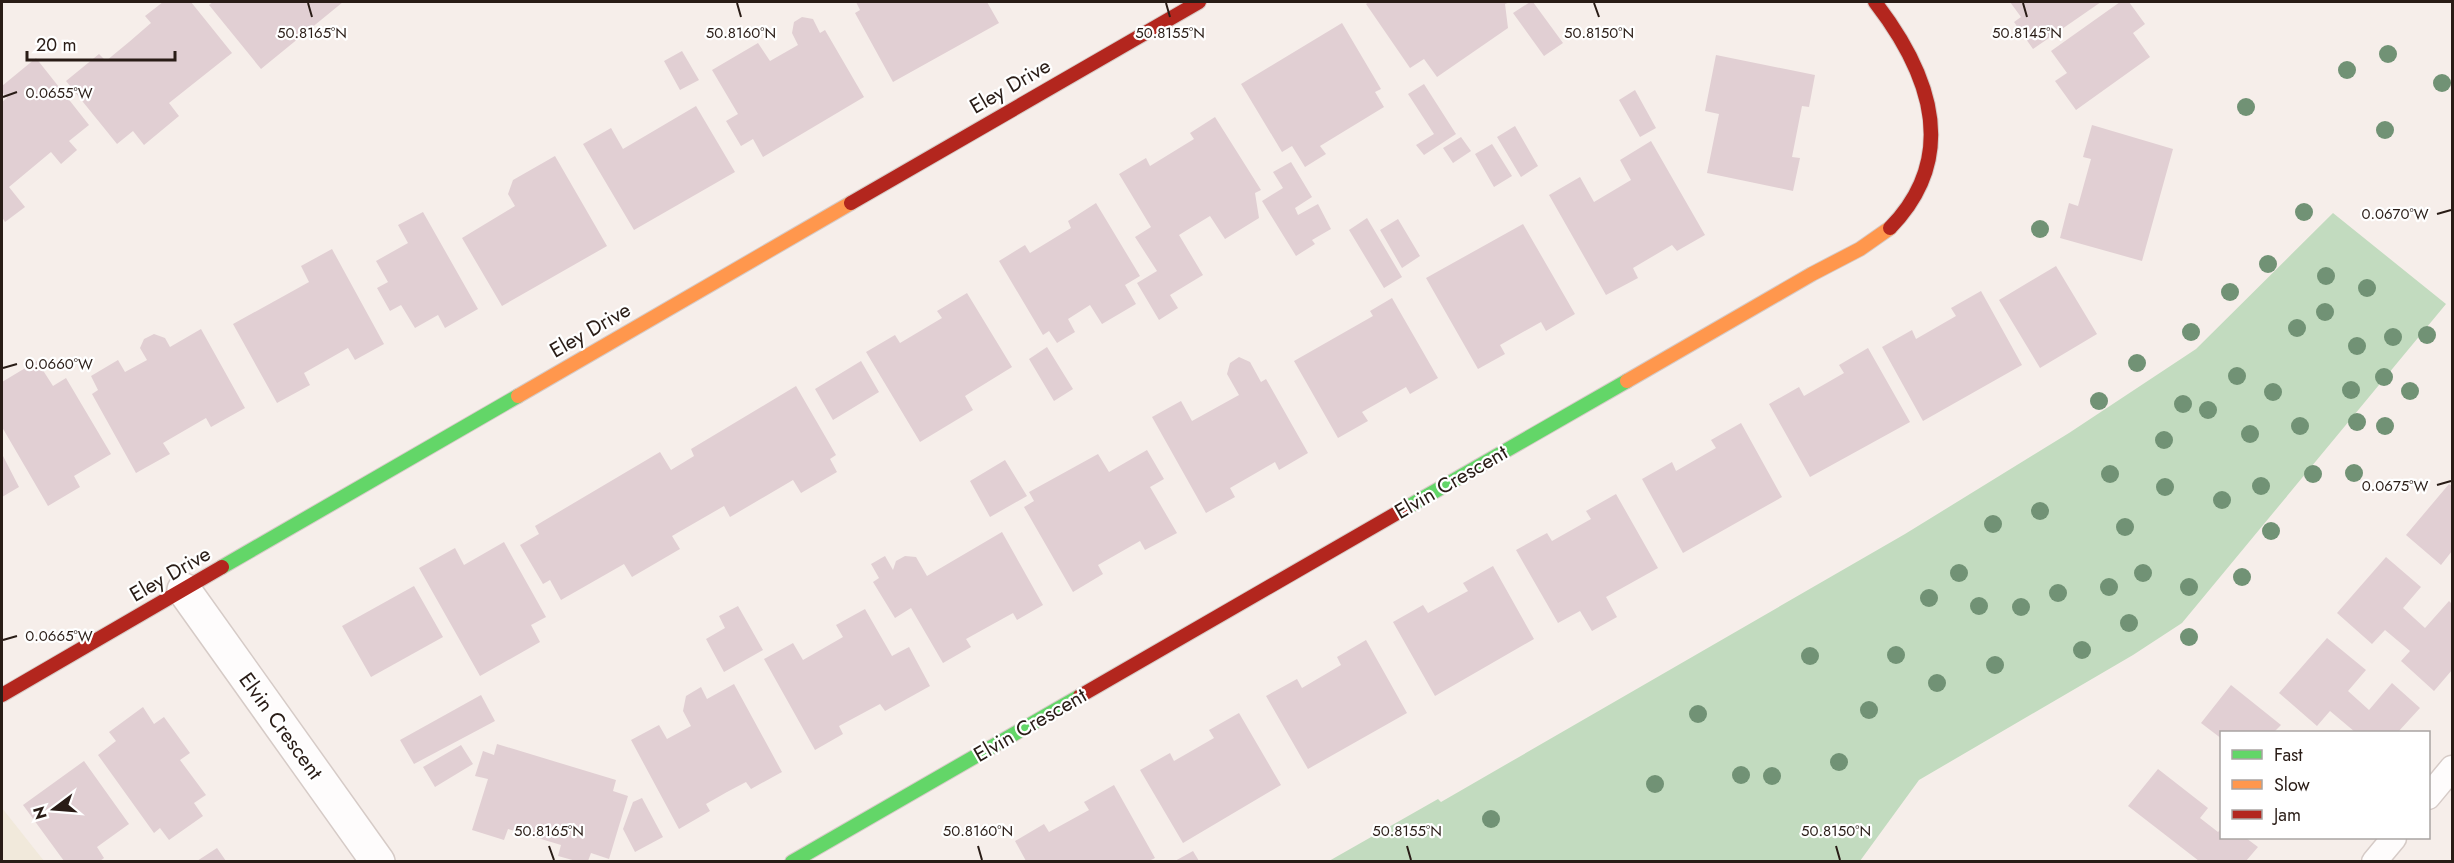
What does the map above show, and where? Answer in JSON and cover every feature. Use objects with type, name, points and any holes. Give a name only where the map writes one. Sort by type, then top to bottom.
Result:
[{"type":"street","name":"Eley Drive","points":[[2,695],[1199,2]]},
{"type":"street","name":"Elvin Crescent","points":[[792,861],[1781,292],[1857,251],[1887,231],[1902,216],[1919,188],[1927,169],[1931,131],[1927,96],[1911,55],[1875,2]]},
{"type":"street","name":"Elvin Crescent","points":[[184,590],[378,861]]},
{"type":"lane","points":[[2430,795],[2452,768]]},
{"type":"lane","points":[[2374,861],[2392,839]]},
{"type":"shaded area","points":[[2,808],[44,861],[2,861]]},
{"type":"green space","points":[[2333,213],[2446,304],[2182,623],[2133,655],[1919,780],[1860,861],[1329,861],[1438,799],[1441,802],[1905,534],[2069,433],[2196,349]]},
{"type":"building","points":[[163,2],[191,2],[232,53],[169,103],[179,116],[144,145],[133,131],[117,144],[66,81],[99,54],[106,61],[151,23],[145,16]]},
{"type":"building","points":[[213,2],[343,2],[261,69],[209,5]]},
{"type":"building","points":[[856,2],[987,2],[999,23],[893,82],[855,13],[860,10]]},
{"type":"building","points":[[1369,2],[1510,2],[1505,4],[1508,28],[1437,77],[1424,59],[1410,68],[1366,4]]},
{"type":"building","points":[[1533,2],[1563,43],[1544,56],[1513,13]]},
{"type":"building","points":[[2010,2],[2101,2],[2033,49],[2014,22],[2021,17]]},
{"type":"building","points":[[2120,2],[2129,2],[2145,24],[2133,33],[2150,57],[2076,110],[2055,81],[2067,73],[2051,51]]},
{"type":"building","points":[[802,17],[813,19],[820,33],[825,30],[864,97],[763,157],[753,139],[741,146],[726,121],[738,114],[712,70],[758,43],[770,61],[798,45],[792,33],[794,22]]},
{"type":"building","points":[[1342,23],[1381,89],[1375,92],[1384,107],[1320,146],[1326,154],[1305,167],[1292,146],[1282,152],[1241,84]]},
{"type":"building","points":[[682,51],[699,80],[680,90],[664,61]]},
{"type":"building","points":[[1716,55],[1815,75],[1809,107],[1802,106],[1792,157],[1800,158],[1793,191],[1707,173],[1719,114],[1705,111]]},
{"type":"building","points":[[36,58],[89,125],[69,141],[77,150],[61,164],[51,152],[9,187],[25,207],[5,222],[2,217],[2,102],[7,98],[2,92],[2,86]]},
{"type":"building","points":[[1424,84],[1456,134],[1424,155],[1416,145],[1434,134],[1408,94]]},
{"type":"building","points":[[1635,90],[1656,128],[1640,137],[1619,100]]},
{"type":"building","points":[[696,106],[735,172],[634,230],[583,144],[611,128],[623,149]]},
{"type":"building","points":[[1215,117],[1261,190],[1255,193],[1259,218],[1225,239],[1210,216],[1179,235],[1203,275],[1170,295],[1178,308],[1159,320],[1137,283],[1157,271],[1135,237],[1151,227],[1119,174],[1146,158],[1150,166],[1194,139],[1190,133]]},
{"type":"building","points":[[2092,125],[2173,149],[2142,261],[2060,238],[2069,203],[2078,206],[2091,159],[2083,157]]},
{"type":"building","points":[[1515,126],[1538,166],[1521,177],[1497,137]]},
{"type":"building","points":[[1461,137],[1471,151],[1453,163],[1443,148]]},
{"type":"building","points":[[1651,141],[1705,235],[1677,251],[1672,245],[1633,268],[1638,278],[1606,295],[1549,195],[1580,177],[1594,202],[1631,180],[1620,160]]},
{"type":"building","points":[[1492,144],[1512,176],[1494,187],[1475,154]]},
{"type":"building","points":[[555,156],[607,246],[502,306],[462,238],[515,206],[508,194],[513,180]]},
{"type":"building","points":[[1291,162],[1312,197],[1295,208],[1298,215],[1318,204],[1331,229],[1312,240],[1315,244],[1296,256],[1262,201],[1283,188],[1273,172]]},
{"type":"building","points":[[1096,203],[1140,276],[1125,285],[1136,304],[1102,324],[1090,305],[1068,319],[1075,332],[1057,343],[1049,331],[1043,335],[999,261],[1025,245],[1030,253],[1071,228],[1068,221]]},
{"type":"building","points":[[423,212],[478,309],[445,328],[438,315],[415,328],[401,305],[390,311],[377,288],[388,282],[376,261],[408,243],[398,225]]},
{"type":"building","points":[[1367,218],[1402,277],[1384,288],[1349,230]]},
{"type":"building","points":[[1398,219],[1420,256],[1402,268],[1380,230]]},
{"type":"building","points":[[1523,224],[1575,314],[1546,331],[1541,322],[1500,345],[1505,354],[1478,369],[1426,278]]},
{"type":"building","points":[[332,249],[384,344],[355,360],[348,348],[304,373],[310,385],[277,403],[233,324],[309,282],[301,266]]},
{"type":"building","points":[[2056,266],[2097,334],[2040,368],[1999,300]]},
{"type":"building","points":[[1981,291],[2022,365],[1923,421],[1882,347],[1912,330],[1916,339],[1956,316],[1951,308]]},
{"type":"building","points":[[967,293],[1012,367],[965,396],[973,410],[920,442],[866,352],[895,335],[900,343],[942,318],[937,311]]},
{"type":"building","points":[[1392,298],[1438,378],[1410,394],[1406,387],[1362,412],[1368,421],[1338,438],[1294,361],[1373,316],[1370,311]]},
{"type":"building","points":[[201,329],[245,408],[211,427],[206,418],[163,443],[170,454],[136,473],[92,394],[98,390],[91,376],[118,360],[125,372],[147,360],[140,348],[144,339],[154,334],[165,338],[170,347]]},
{"type":"building","points":[[1047,347],[1073,389],[1054,401],[1029,359]]},
{"type":"building","points":[[1868,348],[1910,422],[1810,477],[1769,404],[1799,387],[1804,396],[1844,373],[1839,365]]},
{"type":"building","points":[[1239,357],[1250,362],[1261,382],[1266,379],[1308,453],[1279,470],[1275,462],[1230,488],[1235,497],[1206,513],[1152,417],[1181,401],[1192,421],[1239,395],[1227,374],[1230,363]]},
{"type":"building","points":[[37,361],[53,386],[66,378],[111,454],[74,476],[80,487],[48,506],[2,427],[2,382]]},
{"type":"building","points":[[861,361],[879,392],[833,420],[815,389]]},
{"type":"building","points":[[796,386],[836,455],[830,459],[837,472],[801,493],[793,480],[730,517],[724,506],[672,536],[680,549],[632,577],[624,564],[561,600],[550,580],[543,584],[520,545],[539,534],[535,526],[660,452],[671,470],[694,456],[691,449]]},
{"type":"building","points":[[1741,423],[1782,497],[1683,553],[1642,479],[1672,462],[1676,471],[1716,448],[1711,440]]},
{"type":"building","points":[[1147,450],[1164,479],[1150,487],[1177,533],[1145,550],[1140,541],[1098,565],[1103,574],[1073,592],[1024,507],[1034,501],[1029,492],[1098,454],[1109,472]]},
{"type":"building","points":[[2,454],[19,487],[2,497]]},
{"type":"building","points":[[1005,460],[1027,496],[990,517],[970,481]]},
{"type":"building","points":[[2449,484],[2452,486],[2452,551],[2441,565],[2406,535]]},
{"type":"building","points":[[1616,494],[1658,568],[1606,597],[1617,617],[1592,631],[1580,611],[1558,623],[1516,550],[1547,533],[1552,541],[1591,519],[1586,511]]},
{"type":"building","points":[[1002,532],[1043,605],[1017,620],[1013,613],[966,639],[971,647],[943,663],[911,608],[895,618],[873,582],[879,578],[871,564],[885,556],[893,570],[896,561],[905,556],[916,557],[927,576]]},
{"type":"building","points":[[504,542],[546,617],[531,625],[540,642],[480,676],[419,568],[455,548],[464,565]]},
{"type":"building","points":[[2386,557],[2421,587],[2403,608],[2425,628],[2449,601],[2452,604],[2452,670],[2434,691],[2401,661],[2410,651],[2385,630],[2372,644],[2337,613]]},
{"type":"building","points":[[1493,566],[1534,639],[1435,696],[1393,622],[1423,605],[1428,613],[1468,591],[1463,583]]},
{"type":"building","points":[[414,586],[443,637],[371,677],[342,626]]},
{"type":"building","points":[[738,606],[763,650],[724,672],[706,639],[725,628],[719,616]]},
{"type":"building","points":[[865,609],[892,656],[909,647],[930,686],[885,711],[880,704],[839,726],[843,734],[815,750],[764,659],[793,643],[803,660],[843,637],[836,625]]},
{"type":"building","points":[[2327,638],[2366,670],[2348,691],[2369,710],[2392,683],[2420,708],[2399,731],[2354,731],[2330,711],[2317,726],[2279,693]]},
{"type":"building","points":[[1366,640],[1407,713],[1308,769],[1266,696],[1297,679],[1302,688],[1341,665],[1337,657]]},
{"type":"building","points":[[734,684],[782,772],[751,789],[746,782],[727,792],[706,804],[710,811],[679,829],[631,740],[659,725],[667,739],[691,726],[683,711],[686,696],[701,687],[707,699]]},
{"type":"building","points":[[2231,685],[2281,725],[2275,731],[2220,731],[2220,737],[2201,723]]},
{"type":"building","points":[[481,695],[495,721],[414,764],[400,740]]},
{"type":"building","points":[[143,707],[154,724],[164,717],[190,753],[180,760],[206,795],[194,803],[203,816],[169,840],[160,828],[154,833],[98,755],[116,741],[109,732]]},
{"type":"building","points":[[1239,713],[1281,785],[1183,843],[1140,770],[1170,753],[1174,761],[1214,738],[1209,730]]},
{"type":"building","points":[[497,744],[616,780],[613,791],[628,796],[609,859],[591,853],[588,861],[576,861],[558,856],[561,845],[508,829],[504,840],[472,830],[488,779],[475,776],[483,751],[494,755]]},
{"type":"building","points":[[461,745],[473,764],[435,787],[423,767]]},
{"type":"building","points":[[84,761],[129,824],[97,847],[104,858],[100,861],[64,861],[23,805]]},
{"type":"building","points":[[2158,769],[2208,808],[2200,818],[2218,832],[2220,830],[2220,839],[2247,839],[2258,847],[2246,861],[2199,861],[2128,806]]},
{"type":"building","points":[[1114,785],[1155,858],[1149,861],[1026,861],[1015,841],[1044,824],[1049,832],[1089,810],[1084,802]]},
{"type":"building","points":[[642,798],[663,837],[635,852],[623,829],[633,802]]},
{"type":"building","points":[[217,848],[226,861],[197,861]]},
{"type":"building","points":[[1193,851],[1199,861],[1175,861]]},
{"type":"traffic: fast","points":[[1404,509],[1627,381]]},
{"type":"traffic: fast","points":[[222,567],[518,396]]},
{"type":"traffic: fast","points":[[792,862],[1080,696]]},
{"type":"traffic: slow","points":[[518,396],[851,203]]},
{"type":"traffic: slow","points":[[1627,381],[1812,274],[1860,249],[1890,228]]},
{"type":"traffic: jam","points":[[851,203],[1199,2]]},
{"type":"traffic: jam","points":[[1875,2],[1910,57],[1922,85],[1929,114],[1931,143],[1925,172],[1912,200],[1890,228]]},
{"type":"traffic: jam","points":[[1080,696],[1404,509]]},
{"type":"traffic: jam","points":[[2,695],[222,567]]}]
